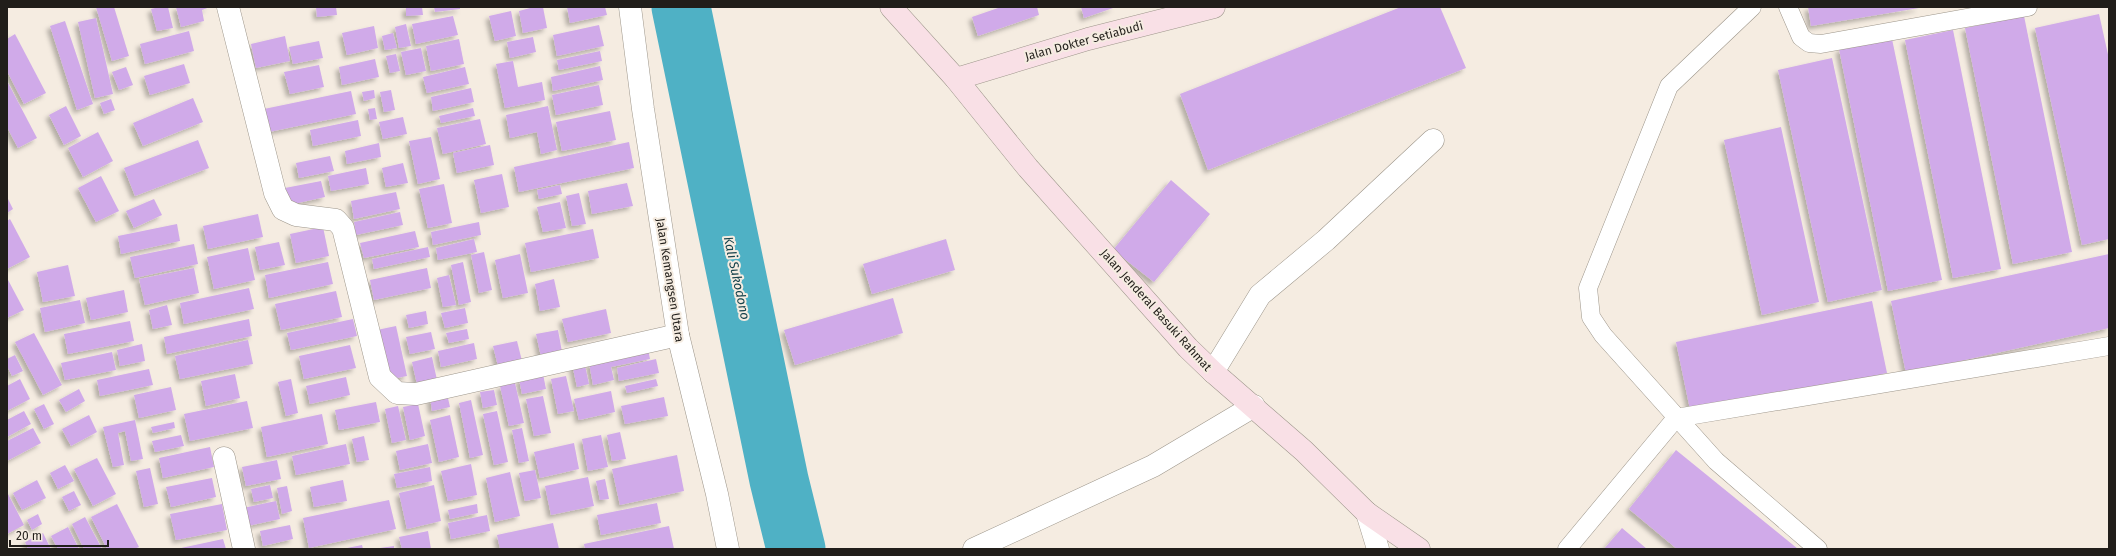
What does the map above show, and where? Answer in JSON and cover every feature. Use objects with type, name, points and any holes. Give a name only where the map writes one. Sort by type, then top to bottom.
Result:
[{"type":"main road","name":"Jalan Jenderal Basuki Rahmat","points":[[891,7],[956,79],[1000,134],[1188,348],[1213,372],[1254,406],[1367,513],[1419,549]]},
{"type":"main road","name":"Jalan Dokter Setiabudi","points":[[956,79],[1088,39],[1214,7]]},
{"type":"street","points":[[228,7],[275,193],[283,209],[296,215],[336,220],[343,228],[380,377],[397,393],[416,394],[678,335]]},
{"type":"street","name":"Jalan Kemangsen Utara","points":[[630,7],[643,109],[678,335],[717,494],[728,549]]},
{"type":"street","points":[[1213,372],[1260,296],[1326,240],[1433,140]]},
{"type":"street","points":[[974,549],[1153,466],[1254,406]]},
{"type":"street","points":[[224,458],[244,549]]},
{"type":"street","points":[[1367,513],[1378,549]]},
{"type":"lane","points":[[1752,7],[1669,86],[1588,288],[1591,317],[1603,335],[1716,461],[1818,549]]},
{"type":"lane","points":[[1788,7],[1801,37],[1809,44],[1821,44],[2028,7]]},
{"type":"lane","points":[[1566,549],[1676,418],[2109,346]]},
{"type":"building","points":[[96,7],[114,7],[129,56],[112,61]]},
{"type":"building","points":[[168,7],[173,28],[157,31],[151,9]]},
{"type":"building","points":[[176,7],[210,7],[202,10],[204,21],[181,27]]},
{"type":"building","points":[[316,7],[336,7],[337,15],[317,17]]},
{"type":"building","points":[[406,7],[422,7],[423,15],[406,16]]},
{"type":"building","points":[[434,7],[460,7],[460,9],[435,12]]},
{"type":"building","points":[[534,7],[543,7],[547,28],[523,33],[519,11]]},
{"type":"building","points":[[567,7],[605,7],[607,15],[570,23]]},
{"type":"building","points":[[1001,7],[1037,7],[1039,15],[978,36],[972,17]]},
{"type":"building","points":[[1081,7],[1116,7],[1084,18]]},
{"type":"building","points":[[1401,7],[1440,7],[1466,68],[1208,170],[1180,94]]},
{"type":"building","points":[[1808,7],[1919,7],[1919,8],[1811,26]]},
{"type":"building","points":[[511,11],[516,36],[495,41],[489,16]]},
{"type":"building","points":[[2099,14],[2109,59],[2109,239],[2082,245],[2035,28]]},
{"type":"building","points":[[453,16],[458,35],[416,44],[412,24]]},
{"type":"building","points":[[2024,16],[2072,252],[2013,264],[1965,28]]},
{"type":"building","points":[[96,18],[113,94],[95,98],[78,22]]},
{"type":"building","points":[[65,21],[93,104],[77,110],[50,26]]},
{"type":"building","points":[[406,24],[411,46],[399,48],[395,27]]},
{"type":"building","points":[[599,25],[604,46],[557,56],[553,35]]},
{"type":"building","points":[[374,26],[378,48],[347,55],[342,33]]},
{"type":"building","points":[[1953,30],[2001,269],[1953,278],[1905,40]]},
{"type":"building","points":[[189,31],[194,51],[145,64],[140,44]]},
{"type":"building","points":[[393,33],[397,48],[385,50],[382,36]]},
{"type":"building","points":[[15,34],[46,93],[24,104],[7,71],[7,39]]},
{"type":"building","points":[[285,36],[290,61],[256,68],[251,44]]},
{"type":"building","points":[[533,37],[536,52],[510,58],[507,42]]},
{"type":"building","points":[[459,39],[464,64],[431,71],[426,46]]},
{"type":"building","points":[[1892,39],[1942,280],[1888,291],[1839,49]]},
{"type":"building","points":[[319,41],[323,58],[293,64],[289,47]]},
{"type":"building","points":[[421,48],[426,71],[406,75],[401,52]]},
{"type":"building","points":[[600,51],[602,61],[559,70],[557,60]]},
{"type":"building","points":[[396,54],[400,71],[390,73],[386,56]]},
{"type":"building","points":[[1832,58],[1882,290],[1828,302],[1778,70]]},
{"type":"building","points":[[375,59],[379,77],[342,85],[339,67]]},
{"type":"building","points":[[513,61],[518,87],[542,82],[545,100],[505,108],[496,64]]},
{"type":"building","points":[[184,64],[190,83],[150,95],[144,76]]},
{"type":"building","points":[[319,65],[324,87],[290,94],[284,72]]},
{"type":"building","points":[[600,66],[603,80],[553,91],[551,77]]},
{"type":"building","points":[[126,67],[133,85],[119,90],[112,72]]},
{"type":"building","points":[[465,67],[469,84],[427,93],[423,77]]},
{"type":"building","points":[[7,81],[37,138],[18,148],[7,127]]},
{"type":"building","points":[[599,85],[603,105],[556,115],[552,95]]},
{"type":"building","points":[[471,88],[474,102],[433,111],[431,97]]},
{"type":"building","points":[[374,90],[375,98],[364,101],[362,92]]},
{"type":"building","points":[[391,90],[395,110],[384,112],[380,92]]},
{"type":"building","points":[[351,91],[356,114],[269,132],[264,109]]},
{"type":"building","points":[[193,98],[203,122],[143,146],[133,123]]},
{"type":"building","points":[[111,99],[115,110],[104,114],[100,103]]},
{"type":"building","points":[[66,106],[81,136],[64,145],[49,115]]},
{"type":"building","points":[[548,106],[557,150],[541,154],[537,132],[510,138],[506,115]]},
{"type":"building","points":[[375,108],[377,119],[370,120],[368,109]]},
{"type":"building","points":[[473,108],[475,116],[441,123],[439,116]]},
{"type":"building","points":[[610,111],[616,140],[562,151],[556,122]]},
{"type":"building","points":[[403,117],[407,134],[383,139],[379,122]]},
{"type":"building","points":[[480,119],[486,144],[443,154],[437,128]]},
{"type":"building","points":[[358,120],[361,136],[313,146],[310,130]]},
{"type":"building","points":[[1781,127],[1819,302],[1762,315],[1724,140]]},
{"type":"building","points":[[98,132],[113,161],[83,177],[68,148]]},
{"type":"building","points":[[431,137],[440,179],[418,184],[409,141]]},
{"type":"building","points":[[198,140],[209,168],[135,196],[124,168]]},
{"type":"building","points":[[629,142],[634,168],[519,192],[514,167]]},
{"type":"building","points":[[379,143],[381,157],[347,164],[345,151]]},
{"type":"building","points":[[490,145],[494,165],[457,173],[453,153]]},
{"type":"building","points":[[330,156],[334,171],[299,178],[296,163]]},
{"type":"building","points":[[403,163],[408,183],[386,187],[382,168]]},
{"type":"building","points":[[366,168],[369,184],[331,191],[328,176]]},
{"type":"building","points":[[502,174],[509,207],[481,213],[474,180]]},
{"type":"building","points":[[101,176],[119,211],[96,222],[78,188]]},
{"type":"building","points":[[1171,180],[1210,214],[1154,282],[1113,250]]},
{"type":"building","points":[[321,181],[325,197],[289,205],[285,188]]},
{"type":"building","points":[[627,183],[633,206],[592,214],[588,191]]},
{"type":"building","points":[[444,184],[452,223],[428,228],[419,189]]},
{"type":"building","points":[[560,185],[562,194],[539,199],[537,190]]},
{"type":"building","points":[[396,192],[400,209],[354,219],[351,201]]},
{"type":"building","points":[[579,193],[586,224],[572,226],[566,196]]},
{"type":"building","points":[[7,197],[13,209],[7,213]]},
{"type":"building","points":[[154,199],[162,215],[134,228],[126,211]]},
{"type":"building","points":[[560,202],[566,228],[543,232],[537,207]]},
{"type":"building","points":[[400,212],[403,225],[356,235],[354,222]]},
{"type":"building","points":[[258,214],[263,237],[208,249],[203,226]]},
{"type":"building","points":[[10,219],[30,257],[7,269],[7,221]]},
{"type":"building","points":[[479,222],[481,235],[433,245],[431,232]]},
{"type":"building","points":[[177,224],[180,241],[121,254],[118,236]]},
{"type":"building","points":[[323,227],[329,256],[296,263],[290,234]]},
{"type":"building","points":[[593,229],[599,258],[531,272],[525,243]]},
{"type":"building","points":[[415,231],[419,247],[364,258],[360,243]]},
{"type":"building","points":[[474,239],[477,252],[438,260],[436,248]]},
{"type":"building","points":[[946,239],[955,270],[872,294],[863,264]]},
{"type":"building","points":[[279,242],[285,265],[260,270],[255,247]]},
{"type":"building","points":[[194,244],[198,264],[135,278],[130,257]]},
{"type":"building","points":[[428,247],[430,257],[374,269],[372,259]]},
{"type":"building","points":[[248,248],[255,280],[214,289],[207,257]]},
{"type":"building","points":[[484,252],[492,290],[479,293],[471,255]]},
{"type":"building","points":[[520,254],[528,293],[503,298],[495,260]]},
{"type":"building","points":[[2109,254],[2109,328],[1906,373],[1891,301]]},
{"type":"building","points":[[328,262],[333,284],[269,298],[265,275]]},
{"type":"building","points":[[463,262],[471,302],[459,305],[451,265]]},
{"type":"building","points":[[68,265],[75,296],[43,302],[37,272]]},
{"type":"building","points":[[194,268],[199,293],[145,305],[139,279]]},
{"type":"building","points":[[427,268],[431,288],[374,300],[370,280]]},
{"type":"building","points":[[449,275],[456,305],[443,307],[437,278]]},
{"type":"building","points":[[7,278],[24,310],[7,318]]},
{"type":"building","points":[[554,279],[560,307],[540,311],[535,284]]},
{"type":"building","points":[[249,288],[254,309],[184,324],[180,303]]},
{"type":"building","points":[[124,290],[128,312],[91,320],[86,298]]},
{"type":"building","points":[[336,291],[342,317],[281,330],[275,304]]},
{"type":"building","points":[[893,298],[903,333],[795,365],[784,330]]},
{"type":"building","points":[[80,300],[85,323],[45,332],[40,308]]},
{"type":"building","points":[[1872,301],[1887,373],[1691,414],[1676,342]]},
{"type":"building","points":[[167,305],[172,325],[153,329],[149,310]]},
{"type":"building","points":[[465,308],[468,323],[445,328],[441,313]]},
{"type":"building","points":[[606,309],[611,333],[568,342],[562,319]]},
{"type":"building","points":[[426,311],[428,324],[409,328],[406,315]]},
{"type":"building","points":[[249,319],[252,336],[167,354],[164,337]]},
{"type":"building","points":[[353,319],[357,336],[291,350],[287,333]]},
{"type":"building","points":[[130,321],[134,341],[68,354],[64,334]]},
{"type":"building","points":[[396,326],[407,376],[387,380],[377,330]]},
{"type":"building","points":[[467,329],[469,339],[449,343],[446,333]]},
{"type":"building","points":[[558,330],[563,357],[542,361],[536,334]]},
{"type":"building","points":[[431,332],[435,349],[410,354],[406,337]]},
{"type":"building","points":[[34,333],[62,385],[43,395],[15,342]]},
{"type":"building","points":[[248,340],[253,364],[180,379],[175,356]]},
{"type":"building","points":[[517,341],[523,365],[499,370],[493,346]]},
{"type":"building","points":[[474,343],[477,359],[441,367],[438,351]]},
{"type":"building","points":[[142,344],[145,361],[120,366],[117,350]]},
{"type":"building","points":[[350,345],[356,368],[304,379],[299,356]]},
{"type":"building","points":[[648,349],[650,359],[611,367],[614,380],[593,385],[589,363]]},
{"type":"building","points":[[112,352],[116,370],[65,380],[61,363]]},
{"type":"building","points":[[15,355],[23,371],[12,376],[7,366],[7,359]]},
{"type":"building","points":[[583,356],[589,384],[577,387],[571,359]]},
{"type":"building","points":[[432,357],[437,380],[417,384],[412,362]]},
{"type":"building","points":[[656,359],[659,373],[619,381],[617,368]]},
{"type":"building","points":[[149,369],[153,385],[100,396],[97,380]]},
{"type":"building","points":[[235,374],[240,398],[206,406],[201,381]]},
{"type":"building","points":[[543,374],[546,389],[522,394],[519,379]]},
{"type":"building","points":[[566,376],[574,411],[558,414],[551,379]]},
{"type":"building","points":[[346,377],[350,395],[310,404],[306,386]]},
{"type":"building","points":[[20,379],[30,399],[7,411],[7,386]]},
{"type":"building","points":[[291,379],[298,413],[286,416],[278,382]]},
{"type":"building","points":[[656,379],[658,386],[627,393],[625,386]]},
{"type":"building","points":[[515,383],[524,423],[509,426],[500,386]]},
{"type":"building","points":[[171,387],[176,410],[139,418],[134,395]]},
{"type":"building","points":[[79,389],[85,401],[66,412],[59,400]]},
{"type":"building","points":[[494,390],[497,405],[483,408],[480,392]]},
{"type":"building","points":[[611,391],[615,412],[579,420],[574,399]]},
{"type":"building","points":[[447,394],[450,407],[432,411],[430,397]]},
{"type":"building","points":[[543,396],[551,433],[534,436],[526,399]]},
{"type":"building","points":[[664,397],[668,416],[625,424],[621,406]]},
{"type":"building","points":[[471,400],[483,455],[470,458],[459,403]]},
{"type":"building","points":[[247,401],[253,428],[190,441],[184,414]]},
{"type":"building","points":[[376,402],[380,422],[339,430],[335,410]]},
{"type":"building","points":[[44,404],[54,424],[44,429],[34,409]]},
{"type":"building","points":[[418,404],[425,436],[410,440],[403,407]]},
{"type":"building","points":[[398,406],[406,440],[392,443],[385,409]]},
{"type":"building","points":[[24,411],[31,424],[7,437],[7,420]]},
{"type":"building","points":[[497,411],[508,462],[494,465],[483,414]]},
{"type":"building","points":[[322,414],[328,444],[267,457],[261,427]]},
{"type":"building","points":[[89,415],[97,432],[71,446],[62,429]]},
{"type":"building","points":[[450,415],[459,457],[439,462],[430,420]]},
{"type":"building","points":[[135,420],[143,459],[131,461],[125,431],[118,433],[124,465],[113,467],[103,427]]},
{"type":"building","points":[[174,422],[175,428],[153,433],[151,427]]},
{"type":"building","points":[[33,428],[41,443],[7,461],[7,441]]},
{"type":"building","points":[[522,428],[529,461],[519,463],[512,430]]},
{"type":"building","points":[[620,432],[626,459],[612,461],[607,435]]},
{"type":"building","points":[[181,435],[184,446],[155,452],[152,441]]},
{"type":"building","points":[[601,435],[608,467],[588,471],[582,439]]},
{"type":"building","points":[[364,436],[369,460],[357,462],[352,439]]},
{"type":"building","points":[[574,443],[579,469],[540,478],[534,452]]},
{"type":"building","points":[[346,444],[350,464],[296,475],[292,456]]},
{"type":"building","points":[[428,444],[432,463],[400,470],[396,451]]},
{"type":"building","points":[[210,447],[214,467],[163,478],[159,458]]},
{"type":"building","points":[[1676,450],[1798,549],[1677,549],[1629,509]]},
{"type":"building","points":[[677,455],[684,491],[620,505],[612,469]]},
{"type":"building","points":[[97,458],[116,494],[93,506],[74,469]]},
{"type":"building","points":[[277,460],[281,479],[246,486],[242,467]]},
{"type":"building","points":[[471,464],[477,495],[448,501],[441,471]]},
{"type":"building","points":[[65,465],[74,481],[58,489],[50,473]]},
{"type":"building","points":[[430,467],[432,481],[397,488],[394,474]]},
{"type":"building","points":[[150,468],[158,504],[144,507],[136,471]]},
{"type":"building","points":[[535,470],[541,498],[525,501],[519,473]]},
{"type":"building","points":[[510,472],[520,516],[495,522],[486,478]]},
{"type":"building","points":[[588,477],[594,506],[551,515],[545,486]]},
{"type":"building","points":[[212,478],[216,497],[171,507],[166,487]]},
{"type":"building","points":[[605,479],[609,499],[600,500],[596,481]]},
{"type":"building","points":[[37,480],[46,498],[22,510],[13,493]]},
{"type":"building","points":[[343,480],[347,501],[314,507],[310,487]]},
{"type":"building","points":[[270,485],[273,498],[254,502],[251,489]]},
{"type":"building","points":[[434,485],[441,521],[407,529],[399,493]]},
{"type":"building","points":[[287,486],[292,511],[282,514],[277,488]]},
{"type":"building","points":[[74,491],[81,505],[69,511],[62,497]]},
{"type":"building","points":[[7,492],[24,525],[7,534]]},
{"type":"building","points":[[389,500],[396,529],[309,548],[303,518]]},
{"type":"building","points":[[276,501],[280,519],[248,526],[243,508]]},
{"type":"building","points":[[657,503],[661,523],[601,535],[597,515]]},
{"type":"building","points":[[117,504],[139,547],[134,549],[107,549],[91,517]]},
{"type":"building","points":[[222,504],[227,530],[176,540],[170,514]]},
{"type":"building","points":[[477,504],[478,513],[450,519],[448,510]]},
{"type":"building","points":[[38,514],[42,524],[32,530],[27,520]]},
{"type":"building","points":[[487,515],[490,531],[451,539],[448,523]]},
{"type":"building","points":[[85,517],[102,549],[84,549],[72,524]]},
{"type":"building","points":[[553,523],[559,549],[500,549],[497,535]]},
{"type":"building","points":[[290,525],[293,539],[263,546],[260,531]]},
{"type":"building","points":[[669,526],[674,549],[585,549],[584,544]]},
{"type":"building","points":[[68,527],[79,549],[58,549],[51,536]]},
{"type":"building","points":[[1622,528],[1647,549],[1604,549]]},
{"type":"building","points":[[428,531],[431,549],[402,549],[399,537]]},
{"type":"building","points":[[43,533],[51,549],[28,549],[25,542]]},
{"type":"building","points":[[223,539],[226,549],[181,549],[181,548]]},
{"type":"building","points":[[362,545],[363,549],[347,549],[347,548]]},
{"type":"building","points":[[394,546],[394,549],[380,549],[380,548]]},
{"type":"waterway","name":"Kali Sukodono","points":[[681,7],[779,480],[796,549]]}]
